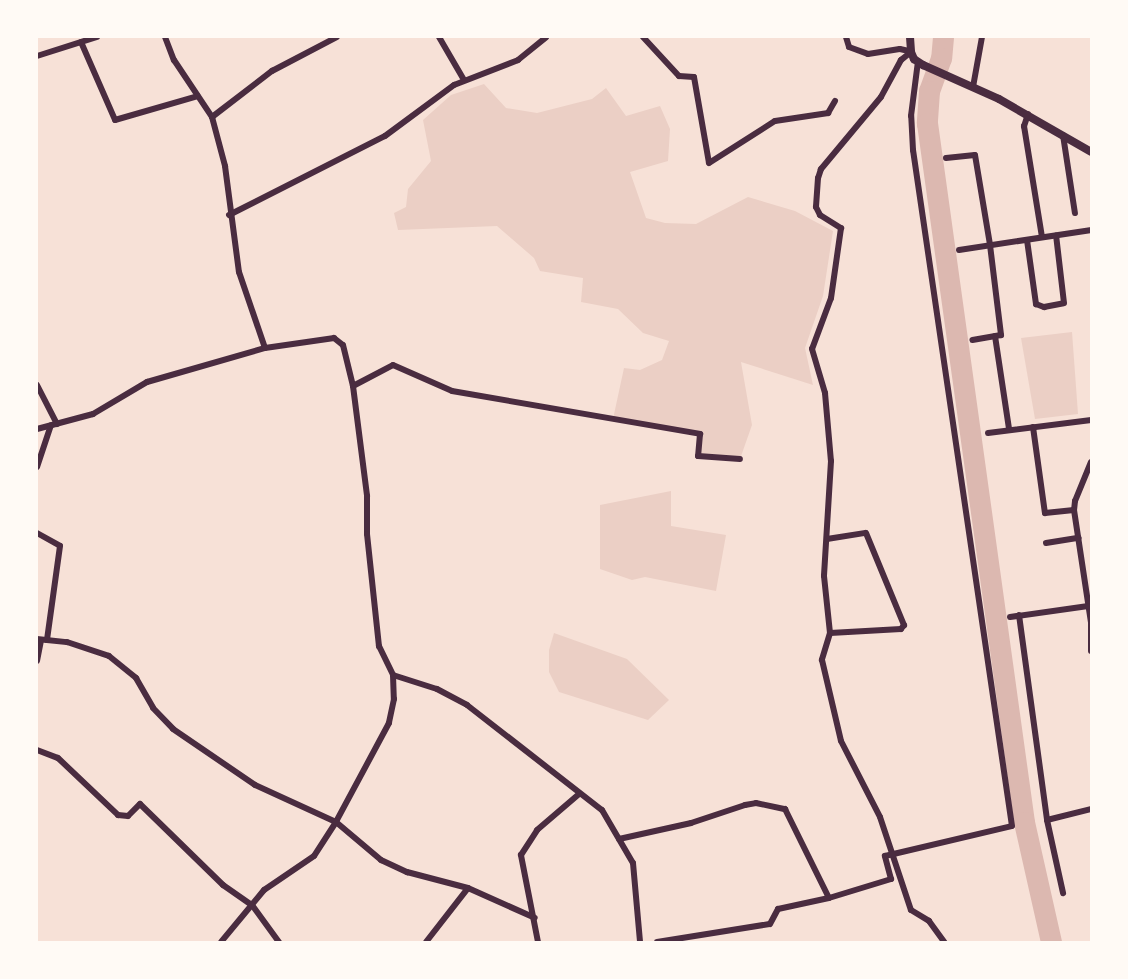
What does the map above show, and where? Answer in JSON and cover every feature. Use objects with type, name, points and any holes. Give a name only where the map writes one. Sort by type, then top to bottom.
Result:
[{"type":"street","points":[[37,56],[97,37]]},
{"type":"street","points":[[165,37],[174,60],[212,117],[225,166],[229,215],[239,272],[265,348]]},
{"type":"street","points":[[212,117],[272,71],[337,37]]},
{"type":"street","points":[[439,37],[464,80]]},
{"type":"street","points":[[229,215],[385,136],[464,80],[518,60],[546,37]]},
{"type":"street","points":[[643,37],[678,76],[694,77],[709,163],[775,121],[828,113],[835,100]]},
{"type":"street","points":[[846,37],[849,47],[868,54],[900,49],[911,52],[920,63],[1028,114],[1091,152]]},
{"type":"street","points":[[910,37],[911,52]]},
{"type":"street","points":[[973,87],[982,37]]},
{"type":"street","points":[[81,42],[115,120],[198,96]]},
{"type":"street","points":[[911,52],[901,60],[881,97],[821,169],[818,178],[816,207],[820,215],[838,223],[841,228],[831,298],[812,349],[825,393],[830,449],[824,576],[830,633],[822,660],[841,741],[880,817],[911,910],[929,921],[944,942]]},
{"type":"street","points":[[657,942],[770,924],[778,909],[829,898],[891,879],[885,856],[1012,826],[914,150],[911,116],[920,63]]},
{"type":"street","points":[[1028,114],[1024,127],[1042,237]]},
{"type":"street","points":[[1063,133],[1075,213]]},
{"type":"street","points":[[946,158],[975,155],[990,245],[1002,335],[972,340]]},
{"type":"street","points":[[958,250],[1091,230]]},
{"type":"street","points":[[1027,240],[1036,304],[1044,307],[1064,303],[1056,235]]},
{"type":"street","points":[[995,336],[1009,429]]},
{"type":"street","points":[[37,429],[93,414],[147,382],[265,348],[334,338],[343,345],[353,386],[367,496],[367,534],[379,646],[393,675],[394,699],[389,723],[336,822],[314,856],[264,890],[221,942]]},
{"type":"street","points":[[353,386],[393,365],[452,391],[700,434],[698,456],[740,458]]},
{"type":"street","points":[[37,385],[54,425],[37,467]]},
{"type":"street","points":[[988,433],[1091,420]]},
{"type":"street","points":[[1034,427],[1045,513],[1074,510]]},
{"type":"street","points":[[1091,462],[1074,501],[1091,651]]},
{"type":"street","points":[[37,533],[60,546],[37,661]]},
{"type":"street","points":[[827,538],[866,533],[904,625],[901,629],[830,633]]},
{"type":"street","points":[[1046,543],[1079,538]]},
{"type":"street","points":[[1010,617],[1088,607]]},
{"type":"street","points":[[1019,615],[1047,820],[1063,892]]},
{"type":"street","points":[[42,640],[67,642],[109,656],[136,678],[153,708],[173,729],[255,785],[336,822],[381,860],[407,872],[468,888],[535,918]]},
{"type":"street","points":[[393,675],[438,689],[467,705],[539,758],[579,794],[602,810],[633,863],[640,942]]},
{"type":"street","points":[[37,750],[58,758],[118,815],[128,816],[140,804],[223,885],[252,905],[279,942]]},
{"type":"street","points":[[538,942],[535,918],[521,865],[522,855],[537,830],[579,794]]},
{"type":"street","points":[[620,839],[691,823],[745,805],[757,803],[785,809],[829,898]]},
{"type":"street","points":[[1047,820],[1091,809]]},
{"type":"street","points":[[426,942],[468,888]]},
{"type":"shaded area","points":[[484,84],[506,108],[537,113],[592,99],[606,88],[626,116],[660,106],[670,129],[668,161],[630,172],[646,218],[665,223],[696,224],[748,197],[795,211],[833,231],[823,296],[805,348],[813,385],[741,362],[752,425],[740,459],[698,456],[700,434],[613,419],[624,368],[640,370],[662,360],[669,341],[643,333],[618,309],[581,302],[583,278],[540,271],[534,258],[497,226],[398,230],[394,213],[406,207],[408,189],[431,161],[423,120],[451,95]]},
{"type":"shaded area","points":[[1072,332],[1078,414],[1035,419],[1021,338]]},
{"type":"shaded area","points":[[671,491],[671,526],[726,535],[716,591],[645,577],[632,580],[600,569],[600,505]]},
{"type":"shaded area","points":[[554,633],[627,659],[669,700],[648,720],[559,692],[549,672],[549,650]]},
{"type":"waterway","points":[[943,37],[941,58],[929,91],[927,123],[1024,822],[1051,942]]}]
